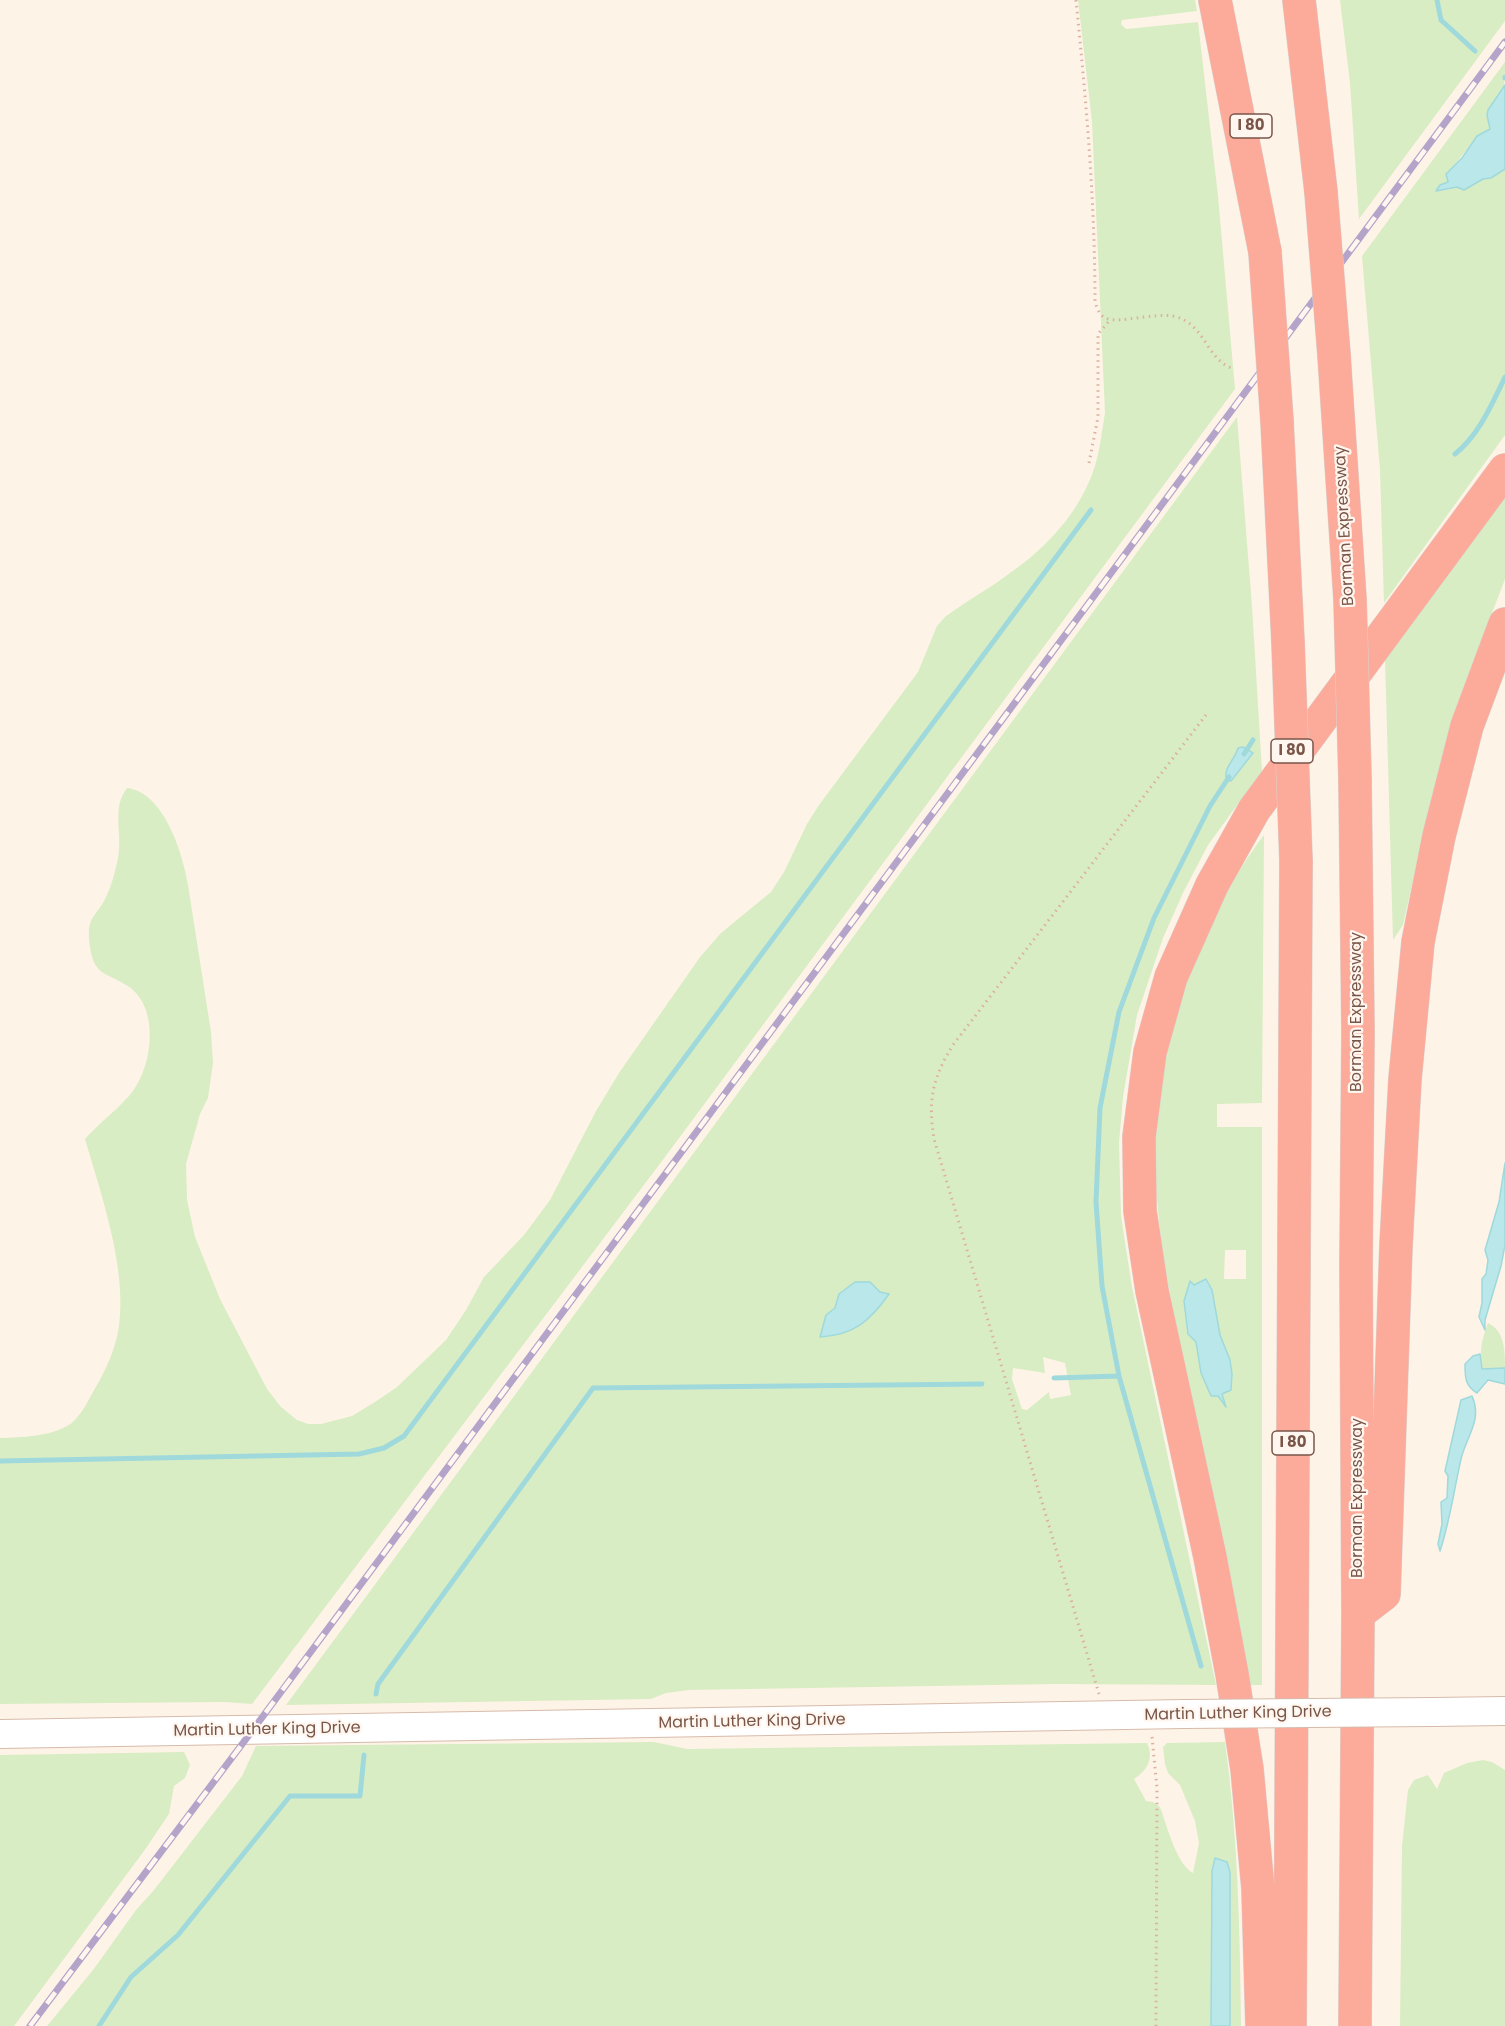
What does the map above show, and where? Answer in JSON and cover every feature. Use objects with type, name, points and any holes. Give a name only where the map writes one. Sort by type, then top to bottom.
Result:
[{"type":"highway","points":[[1215,0],[1265,252]]},
{"type":"highway","name":"I 80","points":[[1238,0],[1265,252],[1277,421],[1296,861],[1290,2026]]},
{"type":"highway","name":"Borman Expressway","points":[[1299,0],[1321,192],[1334,355],[1350,599],[1355,779],[1359,1032],[1356,1265],[1358,1614],[1355,2026]]},
{"type":"highway","points":[[1262,2026],[1257,1889],[1247,1769],[1210,1557],[1152,1292],[1140,1211],[1139,1137],[1150,1052],[1171,977],[1212,885],[1254,810],[1505,470]]},
{"type":"highway","points":[[1358,1614],[1384,1594],[1403,1103],[1418,942],[1439,836],[1467,726],[1505,624]]},
{"type":"main road","name":"Martin Luther King Drive","points":[[0,1734],[1106,1715],[1505,1711]]},
{"type":"path","points":[[1076,0],[1092,193],[1095,301],[1101,315],[1110,320],[1155,315],[1177,317],[1196,328],[1220,361],[1231,368]]},
{"type":"path","points":[[1089,463],[1098,417],[1098,334],[1110,320]]},
{"type":"path","points":[[1106,1715],[1085,1652],[934,1139],[932,1091],[936,1077],[953,1045],[1206,715]]},
{"type":"path","points":[[1149,1715],[1156,1782],[1156,2026]]},
{"type":"green space","points":[[1078,0],[1195,0],[1197,11],[1122,20],[1121,24],[1126,29],[1198,22],[1218,196],[1235,389],[665,1157],[252,1704],[224,1702],[0,1704],[0,1438],[34,1436],[59,1430],[71,1423],[86,1405],[106,1368],[119,1326],[119,1280],[116,1256],[105,1207],[85,1139],[133,1091],[145,1067],[150,1039],[146,1011],[141,999],[132,989],[105,974],[95,965],[89,939],[91,921],[111,886],[116,869],[119,849],[118,813],[122,796],[127,788],[140,792],[161,812],[170,826],[182,857],[211,1032],[213,1063],[208,1098],[200,1114],[186,1164],[187,1200],[195,1237],[220,1299],[267,1389],[281,1407],[297,1420],[308,1424],[321,1424],[352,1416],[397,1387],[446,1340],[484,1277],[524,1235],[550,1200],[596,1111],[619,1073],[700,957],[721,933],[771,892],[819,805],[918,672],[937,626],[945,617],[1002,579],[1045,545],[1074,510],[1092,476],[1105,413],[1092,121]]},
{"type":"green space","points":[[1340,0],[1505,0],[1505,21],[1359,219],[1350,83]]},
{"type":"green space","points":[[1505,62],[1504,86],[1489,108],[1490,129],[1477,136],[1450,171],[1447,190],[1457,187],[1464,190],[1505,169],[1505,435],[1384,603],[1380,470],[1362,256]]},
{"type":"green space","points":[[1237,417],[1262,771],[1208,845],[1163,938],[1137,1015],[1123,1097],[1119,1143],[1121,1216],[1132,1287],[1216,1685],[1056,1684],[689,1690],[666,1693],[651,1699],[286,1705]],"holes":[[[1043,1357],[1065,1363],[1071,1395],[1050,1399],[1049,1392],[1027,1410],[1022,1409],[1012,1379],[1013,1368],[1045,1373]]]},
{"type":"green space","points":[[1505,497],[1505,579],[1455,710],[1403,925],[1393,940],[1385,659]]},
{"type":"green space","points":[[1264,835],[1262,1103],[1217,1104],[1217,1127],[1262,1127],[1262,1685],[1250,1685],[1166,1275],[1155,1170],[1158,1095],[1164,1056],[1174,1016],[1203,939],[1241,867]],"holes":[[[1225,1250],[1246,1250],[1246,1279],[1224,1279]],[[1191,1282],[1193,1285],[1201,1282],[1212,1290],[1220,1335],[1230,1360],[1222,1393],[1225,1404],[1218,1396],[1211,1396],[1201,1373],[1196,1342],[1185,1313]]]},
{"type":"green space","points":[[1488,1323],[1501,1336],[1505,1368],[1482,1369],[1482,1345]]},
{"type":"green space","points":[[654,1742],[687,1749],[1147,1743],[1150,1759],[1143,1772],[1134,1779],[1146,1801],[1153,1802],[1160,1807],[1177,1853],[1193,1873],[1199,1843],[1195,1821],[1180,1785],[1168,1773],[1163,1747],[1167,1743],[1225,1742],[1236,1848],[1241,2026],[1230,2026],[1230,1872],[1212,1871],[1211,2026],[47,2026],[93,1970],[136,1910],[242,1776],[256,1746]]},
{"type":"green space","points":[[184,1752],[190,1765],[185,1778],[174,1786],[169,1814],[14,2026],[0,2026],[0,1755]]},
{"type":"green space","points":[[1483,1760],[1492,1762],[1505,1770],[1505,2026],[1400,2026],[1402,1846],[1408,1790],[1414,1780],[1428,1775],[1437,1789],[1444,1773],[1467,1763]]},
{"type":"water","points":[[1505,85],[1505,169],[1464,190],[1457,187],[1436,191],[1440,185],[1448,182],[1446,174],[1462,158],[1477,136],[1490,129],[1488,110]]},
{"type":"water","points":[[1243,747],[1253,753],[1231,781],[1227,780],[1227,768],[1238,748]]},
{"type":"water","points":[[1505,1163],[1505,1245],[1485,1320],[1485,1330],[1479,1317],[1482,1303],[1482,1279],[1486,1274],[1488,1260],[1485,1250],[1499,1202]]},
{"type":"water","points":[[1206,1279],[1212,1290],[1220,1335],[1230,1360],[1231,1390],[1222,1394],[1226,1407],[1218,1396],[1211,1396],[1201,1373],[1196,1342],[1188,1334],[1184,1301],[1190,1281],[1194,1285]]},
{"type":"water","points":[[855,1282],[870,1282],[880,1292],[889,1294],[868,1319],[852,1330],[820,1337],[826,1315],[835,1308],[839,1294]]},
{"type":"water","points":[[1480,1354],[1482,1369],[1505,1368],[1505,1384],[1488,1380],[1477,1393],[1466,1381],[1465,1364],[1473,1356]]},
{"type":"water","points":[[1472,1396],[1476,1413],[1475,1421],[1463,1451],[1440,1551],[1438,1544],[1442,1524],[1441,1502],[1447,1498],[1448,1476],[1445,1471],[1461,1400]]},
{"type":"water","points":[[1215,1858],[1227,1862],[1230,1872],[1230,2026],[1211,2026],[1212,1871]]},
{"type":"waterway","points":[[1437,0],[1441,20],[1475,51]]},
{"type":"waterway","points":[[1455,454],[1478,428],[1505,377]]},
{"type":"waterway","points":[[0,1461],[359,1454],[384,1448],[404,1436],[1091,510]]},
{"type":"waterway","points":[[1244,754],[1253,740]]},
{"type":"waterway","points":[[1201,1666],[1119,1376],[1102,1286],[1096,1202],[1100,1108],[1119,1012],[1154,918],[1210,806],[1229,777]]},
{"type":"waterway","points":[[1054,1378],[1119,1376]]},
{"type":"waterway","points":[[376,1694],[378,1684],[593,1388],[982,1384]]},
{"type":"waterway","points":[[99,2026],[131,1977],[178,1935],[290,1796],[360,1796],[364,1755]]},
{"type":"railway","points":[[30,2026],[252,1731],[1505,42]]}]
